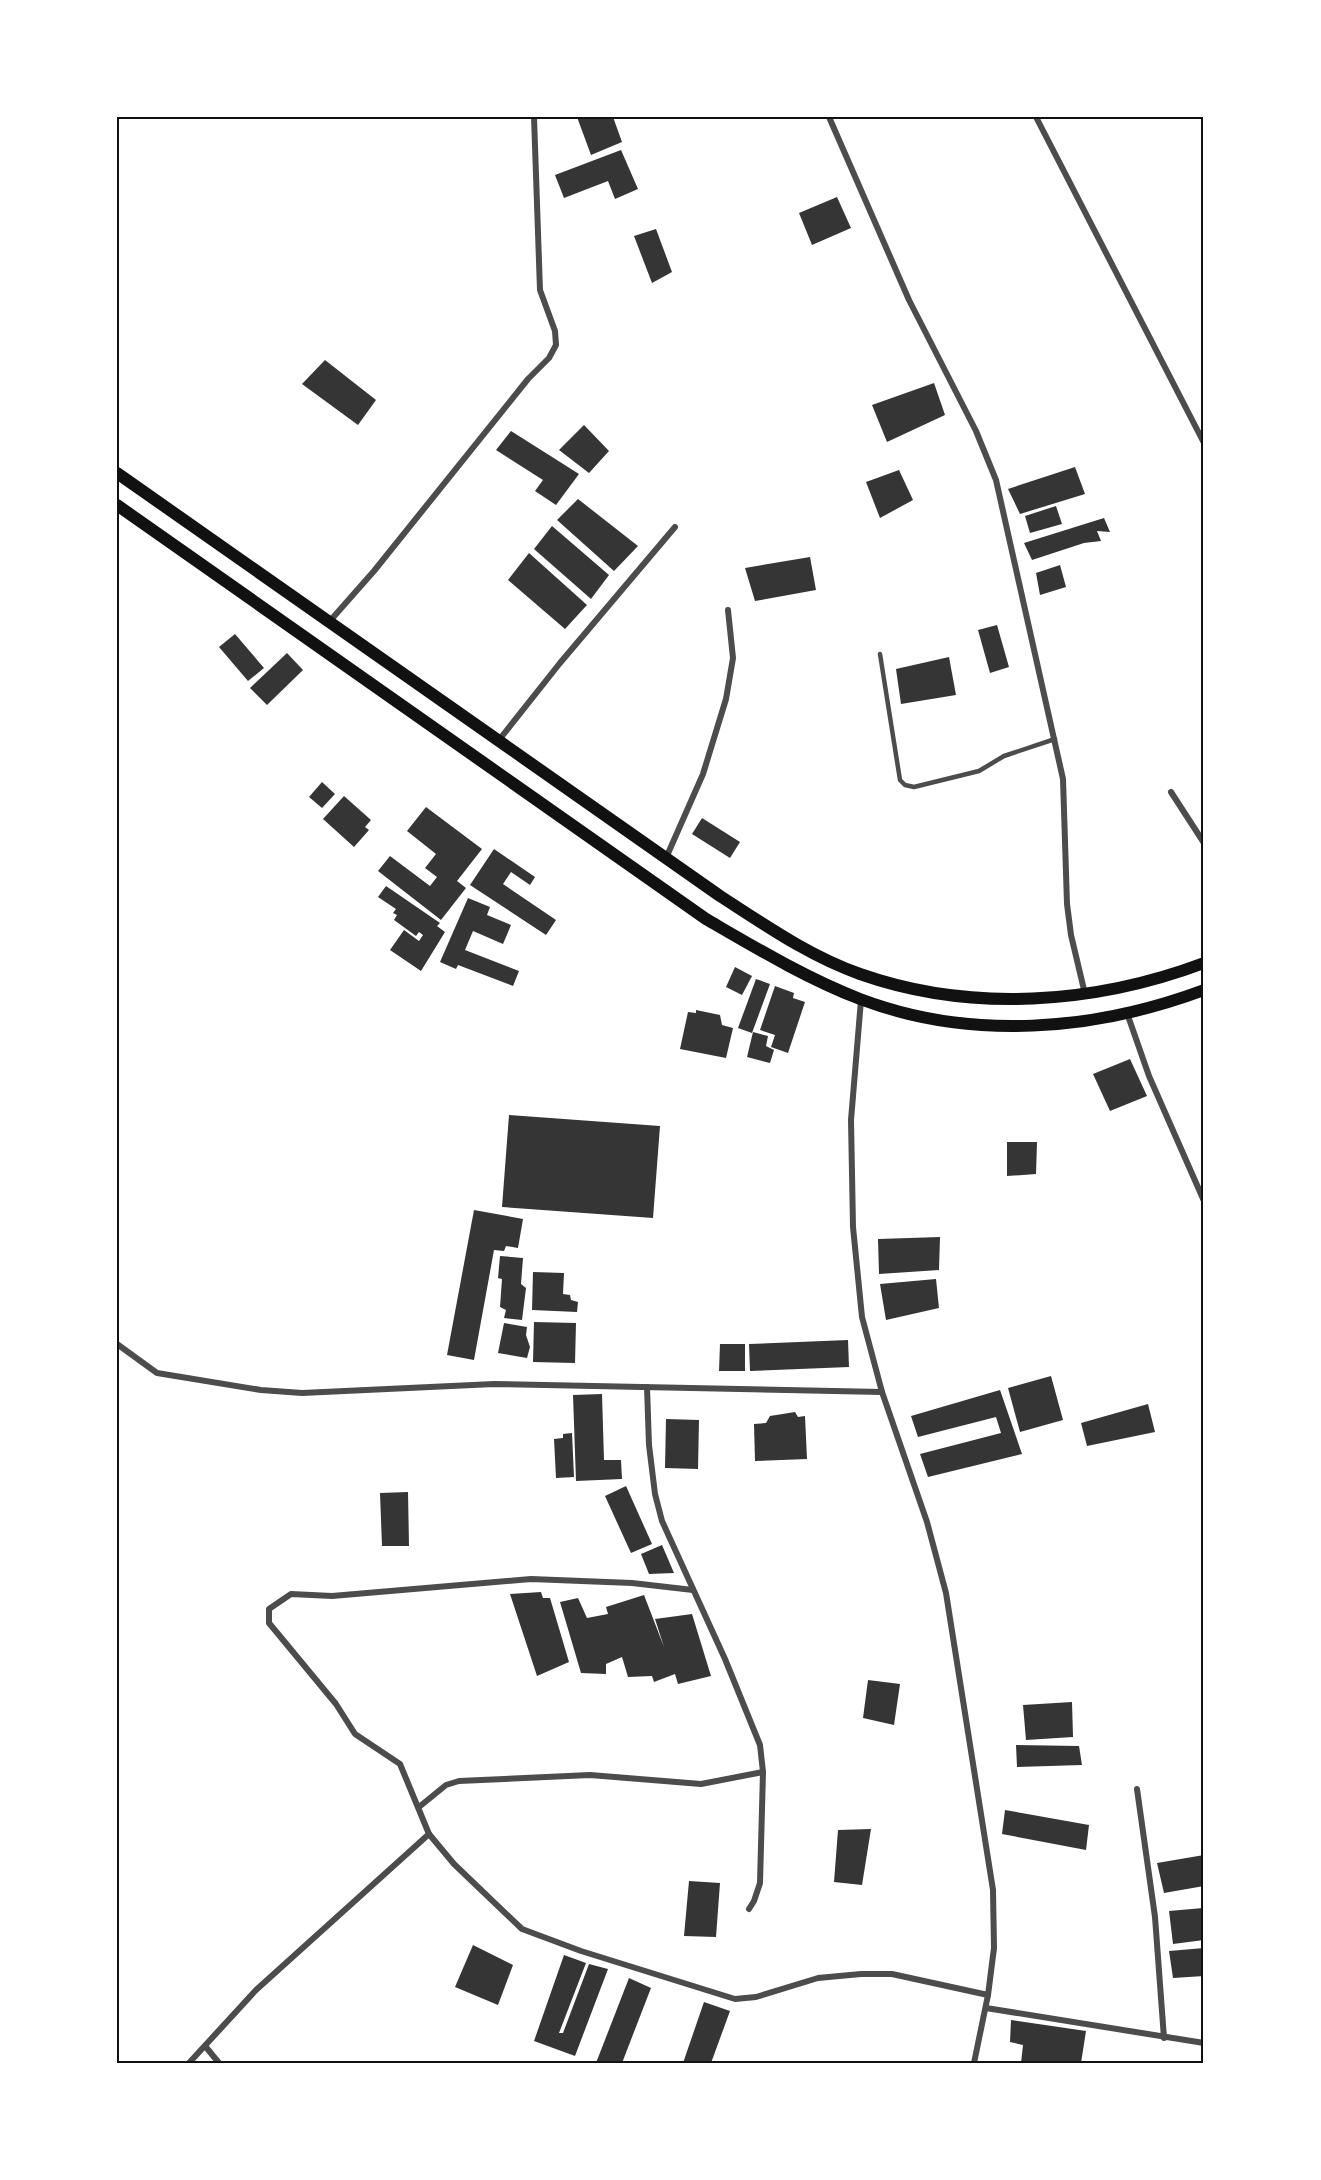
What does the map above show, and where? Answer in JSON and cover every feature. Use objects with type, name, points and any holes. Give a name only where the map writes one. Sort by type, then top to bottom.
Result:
[{"type":"main road","points":[[117,474],[666,858],[796,944],[859,974],[942,994],[974,998],[1085,995],[1129,986],[1204,963]]},
{"type":"main road","points":[[117,506],[706,919],[783,964],[861,999],[935,1019],[973,1026],[1032,1026],[1079,1023],[1127,1013],[1204,990]]},
{"type":"street","points":[[328,622],[374,571],[528,379],[549,358],[556,345],[555,331],[540,290],[534,117]]},
{"type":"street","points":[[829,117],[909,300],[976,431],[996,480],[1063,779],[1067,904],[1071,935],[1085,995]]},
{"type":"street","points":[[1036,117],[1204,443]]},
{"type":"street","points":[[499,741],[560,663],[675,527]]},
{"type":"street","points":[[666,858],[703,774],[726,699],[733,658],[728,610]]},
{"type":"street","points":[[1171,792],[1204,843]]},
{"type":"street","points":[[861,999],[851,1120],[853,1227],[862,1317],[882,1392],[927,1522],[946,1593],[993,1890],[994,1948],[986,2008],[974,2063]]},
{"type":"street","points":[[1127,1013],[1149,1076],[1204,1201]]},
{"type":"street","points":[[117,1344],[157,1372],[261,1390],[302,1393],[494,1384],[882,1392]]},
{"type":"street","points":[[647,1387],[649,1445],[655,1494],[662,1521],[760,1745],[763,1772],[760,1883],[749,1909]]},
{"type":"street","points":[[693,1590],[632,1583],[531,1579],[332,1596],[291,1594],[269,1609],[269,1623],[336,1704],[355,1734],[400,1764],[429,1834],[454,1864],[522,1929],[581,1951],[735,1999],[756,1997],[818,1978],[861,1974],[892,1974],[988,1995]]},
{"type":"street","points":[[418,1807],[446,1785],[459,1781],[590,1775],[701,1784],[763,1772]]},
{"type":"street","points":[[1137,1789],[1155,1917],[1164,2038]]},
{"type":"street","points":[[189,2063],[256,1990],[429,1834]]},
{"type":"street","points":[[986,2008],[1204,2043]]},
{"type":"street","points":[[205,2046],[219,2063]]},
{"type":"lane","points":[[880,654],[900,780],[904,786],[914,787],[979,771],[1004,756],[1055,739]]},
{"type":"building","points":[[577,117],[613,117],[622,142],[591,155]]},
{"type":"building","points":[[621,150],[638,189],[615,199],[608,181],[564,198],[555,175]]},
{"type":"building","points":[[837,197],[851,228],[812,245],[799,213]]},
{"type":"building","points":[[656,229],[672,272],[652,283],[634,236]]},
{"type":"building","points":[[325,360],[376,400],[358,425],[302,384]]},
{"type":"building","points":[[934,383],[945,415],[887,442],[872,405]]},
{"type":"building","points":[[584,425],[609,451],[589,473],[559,450]]},
{"type":"building","points":[[511,431],[579,474],[556,505],[535,491],[543,480],[496,450]]},
{"type":"building","points":[[1075,467],[1085,494],[1020,514],[1008,489]]},
{"type":"building","points":[[899,470],[913,500],[880,518],[866,482]]},
{"type":"building","points":[[578,499],[638,546],[614,571],[557,520]]},
{"type":"building","points":[[1056,506],[1062,524],[1030,533],[1025,516]]},
{"type":"building","points":[[1104,518],[1110,532],[1097,531],[1101,541],[1084,543],[1032,560],[1024,543]]},
{"type":"building","points":[[552,526],[609,575],[591,599],[534,549]]},
{"type":"building","points":[[529,553],[587,605],[565,629],[508,580]]},
{"type":"building","points":[[810,557],[816,590],[755,601],[745,568]]},
{"type":"building","points":[[1060,565],[1066,587],[1040,595],[1036,573]]},
{"type":"building","points":[[997,625],[1009,667],[990,673],[978,630]]},
{"type":"building","points":[[235,634],[264,668],[248,681],[219,647]]},
{"type":"building","points":[[287,653],[303,670],[267,705],[250,688]]},
{"type":"building","points":[[949,657],[956,695],[901,704],[896,669]]},
{"type":"building","points":[[322,782],[335,794],[322,808],[309,797]]},
{"type":"building","points":[[344,796],[371,820],[365,827],[369,830],[354,847],[323,819]]},
{"type":"building","points":[[426,807],[482,849],[457,881],[466,888],[441,920],[378,871],[390,856],[430,886],[437,877],[425,868],[436,854],[407,831]]},
{"type":"building","points":[[702,818],[740,842],[730,858],[692,834]]},
{"type":"building","points":[[494,849],[535,877],[530,885],[511,872],[503,884],[556,920],[546,935],[470,885]]},
{"type":"building","points":[[386,886],[440,923],[437,926],[445,932],[421,971],[390,950],[404,930],[419,941],[423,935],[419,932],[416,936],[394,920],[397,915],[393,913],[396,909],[378,897]]},
{"type":"building","points":[[468,898],[490,907],[487,915],[511,925],[503,944],[473,931],[465,950],[519,971],[513,986],[458,965],[456,969],[440,962]]},
{"type":"building","points":[[735,967],[752,976],[742,995],[726,987]]},
{"type":"building","points":[[756,979],[770,984],[752,1033],[738,1028]]},
{"type":"building","points":[[775,986],[794,993],[793,998],[805,1002],[788,1053],[771,1047],[775,1035],[760,1030]]},
{"type":"building","points":[[696,1010],[720,1015],[722,1025],[733,1028],[726,1058],[680,1049],[688,1012],[696,1013]]},
{"type":"building","points":[[753,1032],[768,1036],[766,1046],[774,1050],[770,1063],[747,1057]]},
{"type":"building","points":[[1130,1059],[1147,1096],[1110,1111],[1093,1074]]},
{"type":"building","points":[[509,1115],[660,1126],[653,1218],[502,1207]]},
{"type":"building","points":[[1007,1142],[1037,1142],[1036,1174],[1007,1176]]},
{"type":"building","points":[[474,1210],[523,1219],[518,1248],[506,1246],[504,1251],[494,1250],[474,1360],[447,1355]]},
{"type":"building","points":[[940,1237],[939,1270],[879,1274],[878,1239]]},
{"type":"building","points":[[500,1256],[523,1258],[521,1284],[526,1288],[522,1320],[504,1318],[506,1310],[500,1307],[502,1279],[498,1278]]},
{"type":"building","points":[[533,1272],[564,1273],[563,1294],[570,1295],[571,1300],[578,1302],[577,1312],[532,1310]]},
{"type":"building","points":[[936,1279],[939,1308],[886,1320],[880,1284]]},
{"type":"building","points":[[534,1322],[576,1323],[575,1363],[533,1362]]},
{"type":"building","points":[[504,1323],[527,1327],[526,1335],[530,1347],[527,1358],[498,1353]]},
{"type":"building","points":[[848,1340],[849,1367],[750,1371],[749,1344]]},
{"type":"building","points":[[720,1344],[745,1344],[745,1371],[719,1371]]},
{"type":"building","points":[[1051,1376],[1063,1420],[1020,1432],[1008,1388]]},
{"type":"building","points":[[1000,1390],[1022,1454],[928,1477],[920,1454],[1001,1433],[996,1417],[918,1437],[911,1416]]},
{"type":"building","points":[[602,1394],[604,1460],[621,1460],[622,1479],[576,1481],[573,1395]]},
{"type":"building","points":[[1148,1404],[1155,1432],[1087,1446],[1081,1423]]},
{"type":"building","points":[[795,1412],[798,1417],[805,1416],[807,1459],[755,1461],[754,1424],[766,1423],[770,1416]]},
{"type":"building","points":[[666,1419],[699,1420],[698,1469],[665,1468]]},
{"type":"building","points":[[572,1433],[574,1477],[556,1478],[554,1439],[563,1438],[563,1434]]},
{"type":"building","points":[[626,1486],[652,1544],[631,1553],[605,1496]]},
{"type":"building","points":[[408,1492],[409,1546],[382,1546],[380,1493]]},
{"type":"building","points":[[662,1545],[674,1573],[649,1574],[641,1554]]},
{"type":"building","points":[[541,1592],[543,1598],[550,1598],[569,1662],[537,1676],[510,1594]]},
{"type":"building","points":[[644,1595],[664,1647],[655,1619],[692,1614],[711,1676],[678,1684],[675,1674],[654,1682],[652,1676],[628,1677],[622,1657],[606,1664],[606,1674],[581,1673],[560,1602],[578,1598],[587,1618],[608,1614],[606,1607]]},
{"type":"building","points":[[868,1680],[900,1684],[894,1725],[863,1718]]},
{"type":"building","points":[[1072,1702],[1073,1737],[1026,1740],[1023,1705]]},
{"type":"building","points":[[1016,1745],[1079,1746],[1082,1765],[1017,1767]]},
{"type":"building","points":[[1005,1810],[1089,1825],[1086,1850],[1002,1834]]},
{"type":"building","points":[[871,1829],[862,1885],[834,1882],[838,1830]]},
{"type":"building","points":[[1204,1855],[1204,1886],[1164,1893],[1157,1863]]},
{"type":"building","points":[[689,1881],[720,1883],[716,1937],[684,1936]]},
{"type":"building","points":[[1203,1908],[1204,1940],[1173,1944],[1169,1911]]},
{"type":"building","points":[[473,1945],[513,1965],[498,2005],[455,1987]]},
{"type":"building","points":[[1204,1948],[1204,1976],[1173,1978],[1169,1951]]},
{"type":"building","points":[[564,1955],[586,1963],[559,2033],[563,2033],[589,1964],[608,1969],[575,2056],[534,2041]]},
{"type":"building","points":[[629,1978],[651,1988],[622,2063],[596,2063]]},
{"type":"building","points":[[704,2002],[730,2011],[711,2063],[683,2063]]},
{"type":"building","points":[[1011,2020],[1086,2031],[1081,2063],[1021,2063],[1023,2045],[1010,2042]]}]
